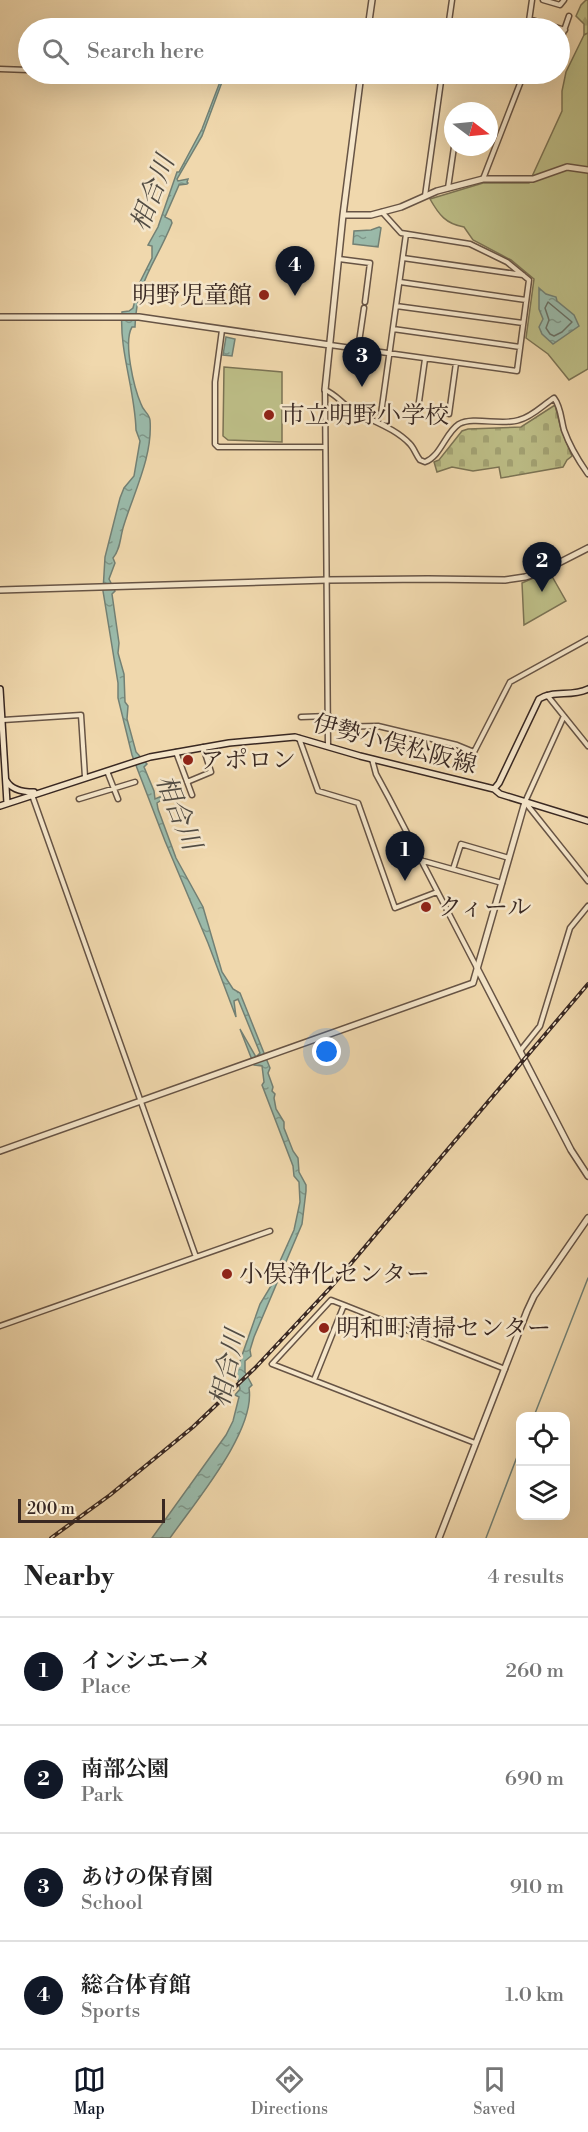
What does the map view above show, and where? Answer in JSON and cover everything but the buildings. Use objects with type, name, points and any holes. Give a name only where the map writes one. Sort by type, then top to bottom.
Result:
[{"type":"street","points":[[369,18],[372,0]]},
{"type":"street","points":[[449,18],[452,0]]},
{"type":"street","points":[[530,18],[532,0]]},
{"type":"street","points":[[543,0],[560,5],[564,0]]},
{"type":"street","points":[[0,69],[18,70]]},
{"type":"street","points":[[327,746],[329,716],[325,390],[343,215],[360,84]]},
{"type":"street","points":[[425,196],[441,84]]},
{"type":"street","points":[[483,179],[520,84]]},
{"type":"street","points":[[448,188],[453,156]]},
{"type":"street","points":[[343,215],[363,216],[382,212],[448,188],[483,179],[533,179],[567,167],[588,170]]},
{"type":"street","points":[[0,317],[139,317],[517,371],[529,280],[496,255],[470,244],[401,233],[382,212]]},
{"type":"street","points":[[381,414],[406,234]]},
{"type":"street","points":[[403,258],[524,275]]},
{"type":"street","points":[[339,259],[370,263],[365,302]]},
{"type":"street","points":[[400,282],[526,300]]},
{"type":"street","points":[[396,306],[523,323]]},
{"type":"street","points":[[358,349],[364,308]]},
{"type":"street","points":[[393,329],[520,347]]},
{"type":"street","points":[[222,330],[215,382],[215,444],[218,447],[325,447]]},
{"type":"street","points":[[417,416],[425,359]]},
{"type":"street","points":[[449,414],[456,363]]},
{"type":"street","points":[[325,390],[349,408],[369,417],[401,437],[409,443],[420,460],[425,462],[431,459],[456,427],[462,423],[516,421],[554,398],[558,403],[564,429],[574,453],[588,474]]},
{"type":"street","points":[[0,590],[327,580],[510,580],[541,572],[588,548]]},
{"type":"street","points":[[329,727],[378,726],[457,745],[474,752],[510,682],[588,639]]},
{"type":"street","points":[[0,689],[5,778],[3,786],[7,803]]},
{"type":"street","points":[[547,695],[580,693],[588,689]]},
{"type":"street","points":[[547,695],[588,746]]},
{"type":"street","name":"伊勢小俣松阪線","points":[[0,806],[150,757],[229,743],[299,737],[372,759],[494,789],[499,783],[536,704],[547,695]]},
{"type":"street","points":[[2,721],[81,715],[85,777]]},
{"type":"street","points":[[301,717],[329,716]]},
{"type":"street","points":[[0,1151],[473,983],[525,802],[564,716]]},
{"type":"street","points":[[299,737],[318,791],[358,803],[395,908],[437,892]]},
{"type":"street","points":[[187,782],[212,772],[203,747]]},
{"type":"street","points":[[176,752],[192,795]]},
{"type":"street","points":[[372,759],[376,774],[420,860],[571,1150],[588,1176]]},
{"type":"street","points":[[107,770],[118,799]]},
{"type":"street","points":[[5,778],[9,785],[17,790],[41,791]]},
{"type":"street","points":[[79,799],[135,782]]},
{"type":"street","points":[[494,789],[500,794],[588,821]]},
{"type":"street","points":[[32,795],[196,1257]]},
{"type":"street","points":[[525,802],[588,881]]},
{"type":"street","points":[[453,869],[461,844],[509,858]]},
{"type":"street","points":[[420,860],[502,883]]},
{"type":"street","points":[[520,1051],[540,1026],[570,928],[588,906]]},
{"type":"street","points":[[439,1538],[534,1296],[588,1218]]},
{"type":"street","points":[[0,1326],[270,1231]]},
{"type":"street","points":[[476,1443],[272,1364],[331,1300],[505,1369]]},
{"type":"street","points":[[314,1380],[344,1305]]},
{"type":"green space","points":[[588,0],[588,33],[584,35],[584,24],[576,16]]},
{"type":"green space","points":[[588,33],[588,369],[569,380],[548,354],[526,338],[534,279],[511,260],[473,240],[464,227],[448,221],[430,199],[483,183],[529,183],[562,111],[563,84],[570,84],[570,64],[584,35]]},
{"type":"green space","points":[[224,367],[282,372],[282,442],[228,440],[223,436]]},
{"type":"green space","points":[[555,405],[561,429],[572,456],[563,467],[501,478],[499,467],[473,471],[452,467],[437,472],[434,462],[439,460],[462,431],[521,427]]},
{"type":"green space","points":[[549,571],[566,601],[524,625],[522,583]]},
{"type":"water","points":[[219,84],[221,84],[202,136],[177,179],[178,181],[188,179],[188,183],[179,185],[165,217],[172,223],[143,285],[136,311],[135,327],[132,327],[130,334],[129,354],[133,377],[138,397],[150,420],[150,434],[145,461],[113,558],[115,563],[109,579],[115,591],[112,594],[119,643],[118,653],[124,674],[125,702],[128,706],[127,719],[136,752],[147,764],[144,767],[155,799],[162,796],[163,799],[157,803],[158,809],[176,858],[203,907],[222,972],[233,989],[240,993],[270,1068],[268,1073],[273,1087],[272,1091],[275,1094],[276,1109],[284,1122],[284,1128],[298,1158],[299,1172],[306,1185],[306,1191],[302,1224],[254,1337],[250,1350],[251,1356],[245,1361],[245,1372],[252,1385],[249,1388],[249,1405],[243,1425],[222,1466],[170,1538],[152,1538],[226,1435],[233,1421],[239,1397],[235,1395],[240,1389],[236,1371],[237,1364],[260,1304],[271,1286],[294,1230],[300,1202],[299,1182],[294,1176],[293,1166],[262,1085],[264,1082],[262,1066],[254,1065],[240,1029],[256,1057],[260,1053],[238,999],[234,1001],[236,1017],[132,755],[118,698],[118,683],[103,591],[105,557],[120,498],[124,488],[134,476],[140,441],[136,430],[125,356],[122,312],[133,308],[140,282],[152,258],[152,246],[148,245],[158,227],[177,172],[202,129]]},
{"type":"water","points":[[381,228],[378,247],[353,244],[354,231]]},
{"type":"water","points":[[539,288],[546,294],[556,297],[557,301],[574,315],[579,326],[553,344],[542,334],[539,327],[543,319],[539,309]]},
{"type":"water","points":[[226,337],[235,339],[232,356],[223,355]]},
{"type":"waterway","points":[[536,1412],[588,1278]]},
{"type":"waterway","points":[[486,1538],[516,1459]]},
{"type":"railway","points":[[51,1538],[110,1495],[193,1427],[255,1368],[331,1287],[588,984]]},
{"type":"place","name":"明野児童館","points":[[264,295]]},
{"type":"place","name":"総合体育館","points":[[295,296]]},
{"type":"place","name":"あけの保育園","points":[[362,387]]},
{"type":"place","name":"市立明野小学校","points":[[269,415]]},
{"type":"place","name":"南部公園","points":[[542,592]]},
{"type":"place","name":"アポロン","points":[[188,760]]},
{"type":"place","name":"インシエーメ","points":[[405,881]]},
{"type":"place","name":"クィール","points":[[426,907]]},
{"type":"place","name":"小俣浄化センター","points":[[227,1274]]},
{"type":"place","name":"明和町清掃センター","points":[[324,1328]]},
{"type":"water label","name":"相合川","points":[[152,193]]},
{"type":"water label","name":"相合川","points":[[179,812]]},
{"type":"water label","name":"相合川","points":[[227,1368]]}]
